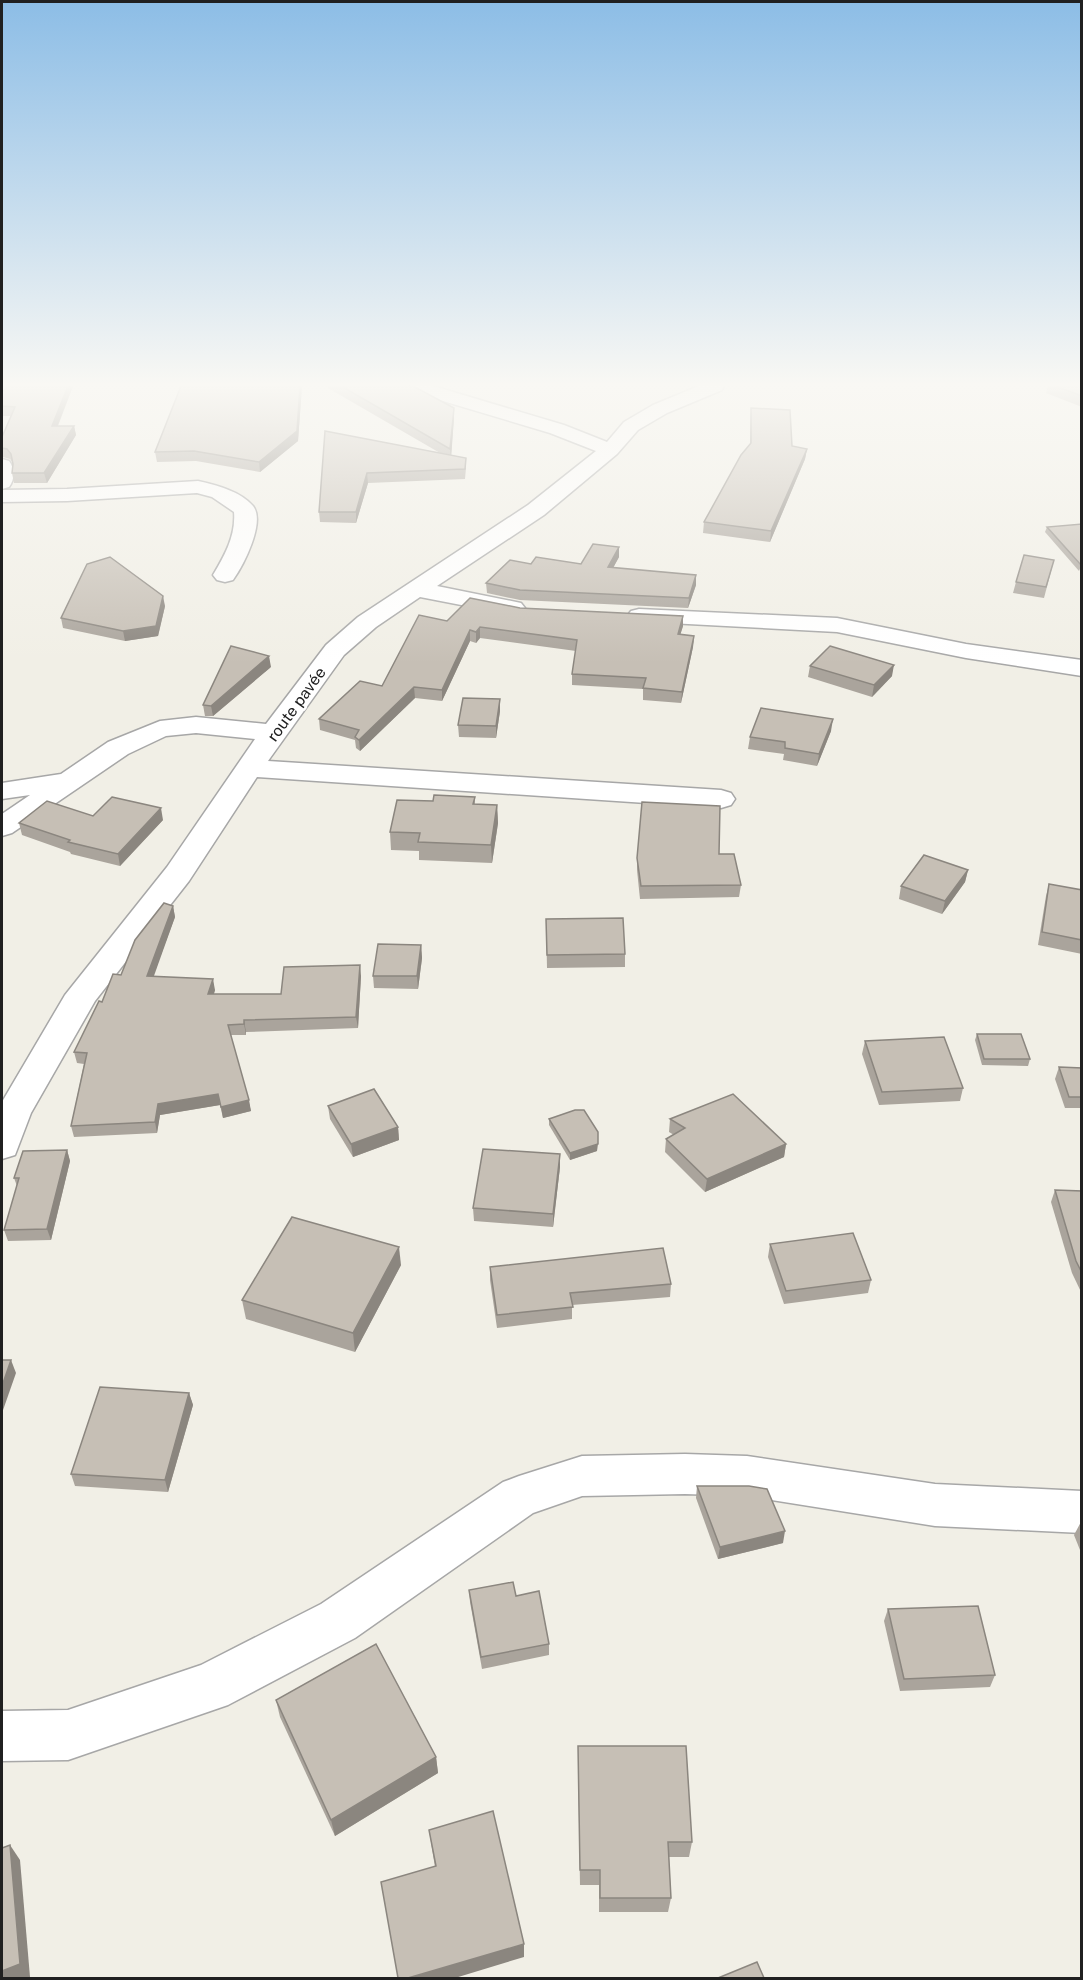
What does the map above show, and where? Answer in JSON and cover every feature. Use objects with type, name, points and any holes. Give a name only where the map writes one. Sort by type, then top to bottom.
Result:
[{"type":"street","name":"route pavée","points":[[2,1144],[13,1113],[82,995],[178,874],[273,733],[335,651],[367,622],[536,510],[575,478]]},
{"type":"street","points":[[2,496],[67,495],[176,487],[198,487],[219,493],[244,509],[247,523],[236,555],[225,575]]},
{"type":"street","points":[[415,589],[530,610]]},
{"type":"street","points":[[618,615],[837,626],[966,651],[1082,668]]},
{"type":"street","points":[[2,827],[118,748],[160,729],[196,725],[273,733]]},
{"type":"street","points":[[250,768],[721,799]]},
{"type":"street","points":[[2,791],[72,779]]},
{"type":"street","points":[[2,1736],[68,1735],[210,1687],[338,1621],[519,1497],[582,1476],[686,1473],[747,1476],[935,1505],[1082,1512]]},
{"type":"building","points":[[321,478],[365,478],[356,512],[319,512]]},
{"type":"building","points":[[728,478],[794,478],[771,531],[704,522]]},
{"type":"building","points":[[1082,524],[1082,563],[1081,565],[1047,527]]},
{"type":"building","points":[[593,544],[619,547],[608,567],[696,575],[689,598],[520,590],[486,583],[510,560],[531,564],[536,557],[581,564]]},
{"type":"building","points":[[1024,555],[1054,560],[1046,587],[1016,582]]},
{"type":"building","points":[[110,557],[163,596],[156,626],[123,631],[61,618],[87,564]]},
{"type":"building","points":[[470,598],[520,608],[683,616],[678,634],[694,636],[682,692],[643,688],[646,678],[572,674],[577,640],[480,627],[476,632],[470,630],[442,690],[414,687],[359,740],[355,737],[359,730],[319,719],[360,681],[382,686],[419,615],[447,621]]},
{"type":"building","points":[[231,646],[269,656],[211,706],[203,705]]},
{"type":"building","points":[[830,646],[894,665],[874,685],[810,666]]},
{"type":"building","points":[[463,698],[500,699],[496,726],[458,725]]},
{"type":"building","points":[[761,708],[833,719],[819,754],[785,748],[785,742],[750,737]]},
{"type":"building","points":[[434,795],[475,797],[473,804],[497,805],[491,845],[418,842],[420,833],[390,832],[397,800],[433,801]]},
{"type":"building","points":[[112,797],[161,808],[118,854],[68,842],[70,840],[19,823],[47,801],[93,816]]},
{"type":"building","points":[[642,802],[720,806],[719,854],[734,854],[741,885],[641,886],[637,858]]},
{"type":"building","points":[[924,855],[968,870],[945,901],[901,886]]},
{"type":"building","points":[[1049,884],[1082,890],[1082,940],[1042,932]]},
{"type":"building","points":[[164,903],[173,906],[147,976],[213,979],[208,994],[281,994],[284,967],[360,965],[356,1017],[244,1020],[244,1024],[228,1025],[249,1100],[221,1107],[218,1094],[158,1104],[155,1122],[71,1126],[87,1053],[74,1052],[99,1001],[102,1002],[113,974],[121,975],[135,940]]},
{"type":"building","points":[[623,918],[625,954],[547,955],[546,919]]},
{"type":"building","points":[[378,944],[421,945],[417,976],[373,976]]},
{"type":"building","points":[[977,1034],[1021,1034],[1030,1059],[984,1059]]},
{"type":"building","points":[[944,1037],[963,1088],[882,1092],[865,1041]]},
{"type":"building","points":[[1059,1067],[1082,1068],[1082,1097],[1069,1097]]},
{"type":"building","points":[[374,1089],[398,1127],[351,1144],[328,1106]]},
{"type":"building","points":[[733,1094],[786,1144],[707,1179],[666,1139],[685,1128],[670,1119]]},
{"type":"building","points":[[575,1110],[584,1110],[598,1132],[598,1144],[570,1153],[549,1119]]},
{"type":"building","points":[[483,1149],[560,1154],[553,1214],[473,1208]]},
{"type":"building","points":[[67,1150],[47,1229],[4,1230],[19,1178],[14,1178],[23,1151]]},
{"type":"building","points":[[1055,1190],[1082,1191],[1082,1273],[1076,1261]]},
{"type":"building","points":[[292,1217],[399,1247],[353,1333],[242,1300]]},
{"type":"building","points":[[853,1233],[871,1280],[786,1291],[770,1244]]},
{"type":"building","points":[[663,1248],[671,1284],[570,1293],[573,1307],[497,1315],[490,1267]]},
{"type":"building","points":[[2,1360],[11,1360],[2,1386]]},
{"type":"building","points":[[100,1387],[189,1393],[165,1480],[71,1474]]},
{"type":"building","points":[[697,1486],[749,1486],[767,1489],[785,1531],[720,1547]]},
{"type":"building","points":[[513,1582],[516,1596],[539,1591],[549,1644],[481,1657],[469,1590]]},
{"type":"building","points":[[978,1606],[995,1675],[904,1679],[888,1609]]},
{"type":"building","points":[[376,1644],[436,1757],[331,1820],[276,1700]]},
{"type":"building","points":[[578,1746],[686,1746],[692,1842],[668,1842],[671,1898],[600,1898],[600,1870],[580,1870]]},
{"type":"building","points":[[493,1811],[524,1944],[408,1978],[398,1978],[381,1882],[436,1866],[429,1830]]},
{"type":"building","points":[[10,1845],[20,1964],[2,1971],[2,1848]]},
{"type":"building","points":[[757,1962],[764,1978],[718,1978]]}]
